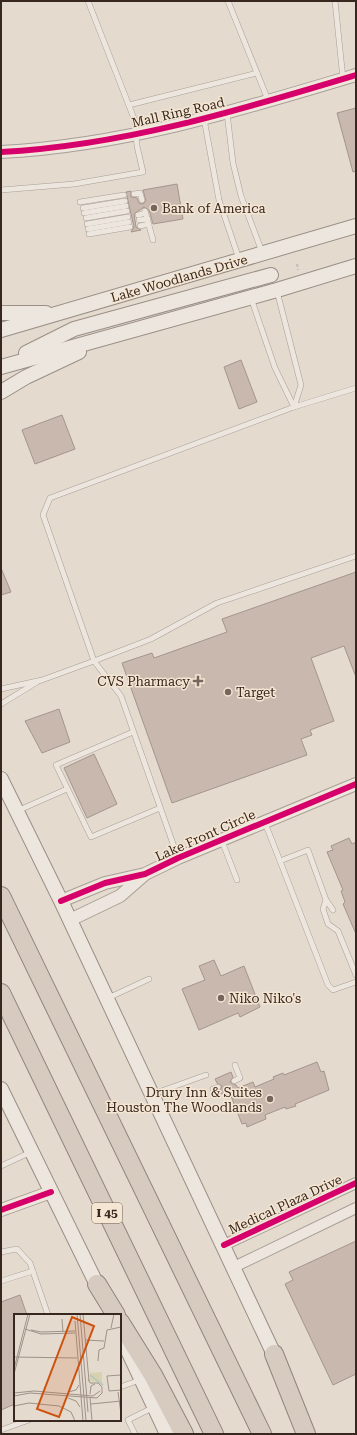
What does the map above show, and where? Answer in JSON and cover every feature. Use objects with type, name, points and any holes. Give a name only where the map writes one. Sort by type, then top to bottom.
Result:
[{"type":"highway","points":[[1,896],[262,1434]]},
{"type":"highway","name":"I 45","points":[[1,993],[214,1434]]},
{"type":"highway","points":[[97,1284],[115,1314]]},
{"type":"highway","points":[[121,1324],[153,1375],[184,1434]]},
{"type":"highway","points":[[274,1354],[306,1434]]},
{"type":"main road","name":"Lake Woodlands Drive","points":[[1,330],[55,313],[263,255],[356,226]]},
{"type":"main road","points":[[263,255],[277,290]]},
{"type":"main road","points":[[239,261],[251,297]]},
{"type":"main road","points":[[1,366],[277,290],[356,266]]},
{"type":"main road","points":[[1,366],[74,329],[271,275]]},
{"type":"main road","points":[[1,312],[30,311],[55,313]]},
{"type":"main road","points":[[1,392],[26,377],[86,348],[148,325]]},
{"type":"main road","points":[[1,779],[61,901],[106,999],[224,1245],[310,1434]]},
{"type":"main road","points":[[1,1089],[7,1106],[32,1152],[111,1314]]},
{"type":"main road","points":[[121,1336],[167,1434]]},
{"type":"street","name":"Mall Ring Road","points":[[1,152],[60,147],[137,134],[227,113],[356,75]]},
{"type":"street","name":"Lake Front Circle","points":[[61,901],[105,883],[145,874],[178,858],[356,784]]},
{"type":"street","name":"Lake Front Circle","points":[[70,920],[120,896],[145,874]]},
{"type":"street","name":"Medical Plaza Drive","points":[[224,1245],[356,1183]]},
{"type":"street","points":[[1,1210],[51,1192]]},
{"type":"street","points":[[234,1267],[356,1208]]},
{"type":"lane","points":[[1,190],[74,184],[142,172],[137,146],[135,121],[88,1]]},
{"type":"lane","points":[[228,1],[268,100]]},
{"type":"lane","points":[[335,1],[344,79]]},
{"type":"lane","points":[[129,105],[257,73]]},
{"type":"lane","points":[[227,113],[233,163],[241,196],[263,255]]},
{"type":"lane","points":[[204,119],[219,200],[239,261]]},
{"type":"lane","points":[[135,197],[140,193],[142,199]]},
{"type":"lane","points":[[80,202],[127,211]]},
{"type":"lane","points":[[86,221],[127,211]]},
{"type":"lane","points":[[86,221],[127,211]]},
{"type":"lane","points":[[86,221],[127,211]]},
{"type":"lane","points":[[147,217],[139,220],[147,217]]},
{"type":"lane","points":[[147,217],[153,240]]},
{"type":"lane","points":[[277,290],[301,386],[294,407]]},
{"type":"lane","points":[[251,297],[274,368],[294,407]]},
{"type":"lane","points":[[178,858],[120,696],[94,661],[43,514],[50,498],[294,407],[356,388]]},
{"type":"lane","points":[[1,689],[42,680],[94,661],[151,638],[216,603],[356,556]]},
{"type":"lane","points":[[1,704],[42,680]]},
{"type":"lane","points":[[133,732],[56,765],[91,838],[160,808]]},
{"type":"lane","points":[[17,812],[68,789]]},
{"type":"lane","points":[[264,822],[328,985],[333,990],[356,982]]},
{"type":"lane","points":[[221,840],[237,880]]},
{"type":"lane","points":[[280,861],[308,850],[326,900],[334,910]]},
{"type":"lane","points":[[326,900],[323,908],[328,924],[338,931]]},
{"type":"lane","points":[[338,923],[338,931],[356,975]]},
{"type":"lane","points":[[106,999],[149,979]]},
{"type":"lane","points":[[234,1081],[240,1078],[235,1065]]},
{"type":"lane","points":[[152,1094],[206,1075]]},
{"type":"lane","points":[[213,1089],[218,1087]]},
{"type":"lane","points":[[1,1166],[32,1152]]},
{"type":"lane","points":[[1,1252],[17,1249],[25,1255],[33,1271],[48,1314]]},
{"type":"lane","points":[[1,1282],[33,1271]]},
{"type":"lane","points":[[121,1387],[142,1379]]},
{"type":"lane","points":[[135,1434],[128,1420],[154,1407]]},
{"type":"lane","points":[[1,1430],[26,1421]]},
{"type":"path","points":[[297,264],[298,270]]},
{"type":"building","points":[[356,108],[356,171],[353,172],[337,113]]},
{"type":"building","name":"Bank of America","points":[[177,184],[183,219],[153,224],[149,210],[144,207],[134,214],[136,227],[141,230],[131,232],[134,227],[126,192],[131,191],[131,197],[137,198],[139,203],[143,204],[146,201],[143,190]]},
{"type":"building","points":[[241,360],[257,402],[239,409],[224,367]]},
{"type":"building","points":[[62,415],[75,449],[35,464],[22,430]]},
{"type":"building","points":[[1,568],[11,592],[1,595]]},
{"type":"building","name":"Target","points":[[356,572],[356,677],[344,646],[311,658],[334,721],[310,730],[312,735],[301,739],[307,755],[172,803],[122,663],[152,653],[154,658],[227,632],[222,619]]},
{"type":"building","points":[[59,709],[70,742],[42,753],[25,721]]},
{"type":"building","points":[[94,754],[117,804],[87,818],[64,768]]},
{"type":"building","points":[[349,838],[352,844],[356,842],[356,934],[343,904],[345,902],[341,891],[343,890],[327,852],[333,850],[331,846]]},
{"type":"building","name":"Niko Niko's","points":[[214,960],[221,976],[244,966],[260,1007],[240,1017],[238,1013],[199,1030],[182,989],[205,980],[199,966]]},
{"type":"building","name":"Drury Inn & Suites Houston The Woodlands","points":[[317,1062],[321,1072],[324,1071],[329,1090],[295,1104],[296,1106],[286,1109],[285,1107],[265,1115],[266,1119],[247,1127],[246,1123],[242,1124],[229,1091],[221,1094],[220,1091],[222,1086],[217,1083],[215,1079],[231,1072],[233,1077],[230,1082],[238,1088],[253,1082],[255,1087],[274,1079],[273,1077],[283,1073],[284,1075]]},
{"type":"building","points":[[356,1241],[356,1374],[333,1385],[285,1284],[293,1280],[289,1272]]},
{"type":"building","points":[[20,1295],[27,1314],[14,1314],[14,1404],[1,1410],[1,1302]]},
{"type":"cycle path","points":[[1,152],[46,148],[136,134],[225,113],[356,75]]},
{"type":"cycle path","points":[[61,901],[105,883],[145,874],[178,858],[356,784]]},
{"type":"cycle path","points":[[224,1245],[356,1183]]},
{"type":"cycle path","points":[[1,1210],[51,1192]]},
{"type":"place","name":"Bank of America","points":[[154,208]]},
{"type":"place","name":"CVS Pharmacy","points":[[198,681]]},
{"type":"place","name":"Target","points":[[228,692]]},
{"type":"place","name":"Niko Niko's","points":[[221,998]]},
{"type":"place","name":"Drury Inn & Suites Houston The Woodlands","points":[[270,1099]]}]
